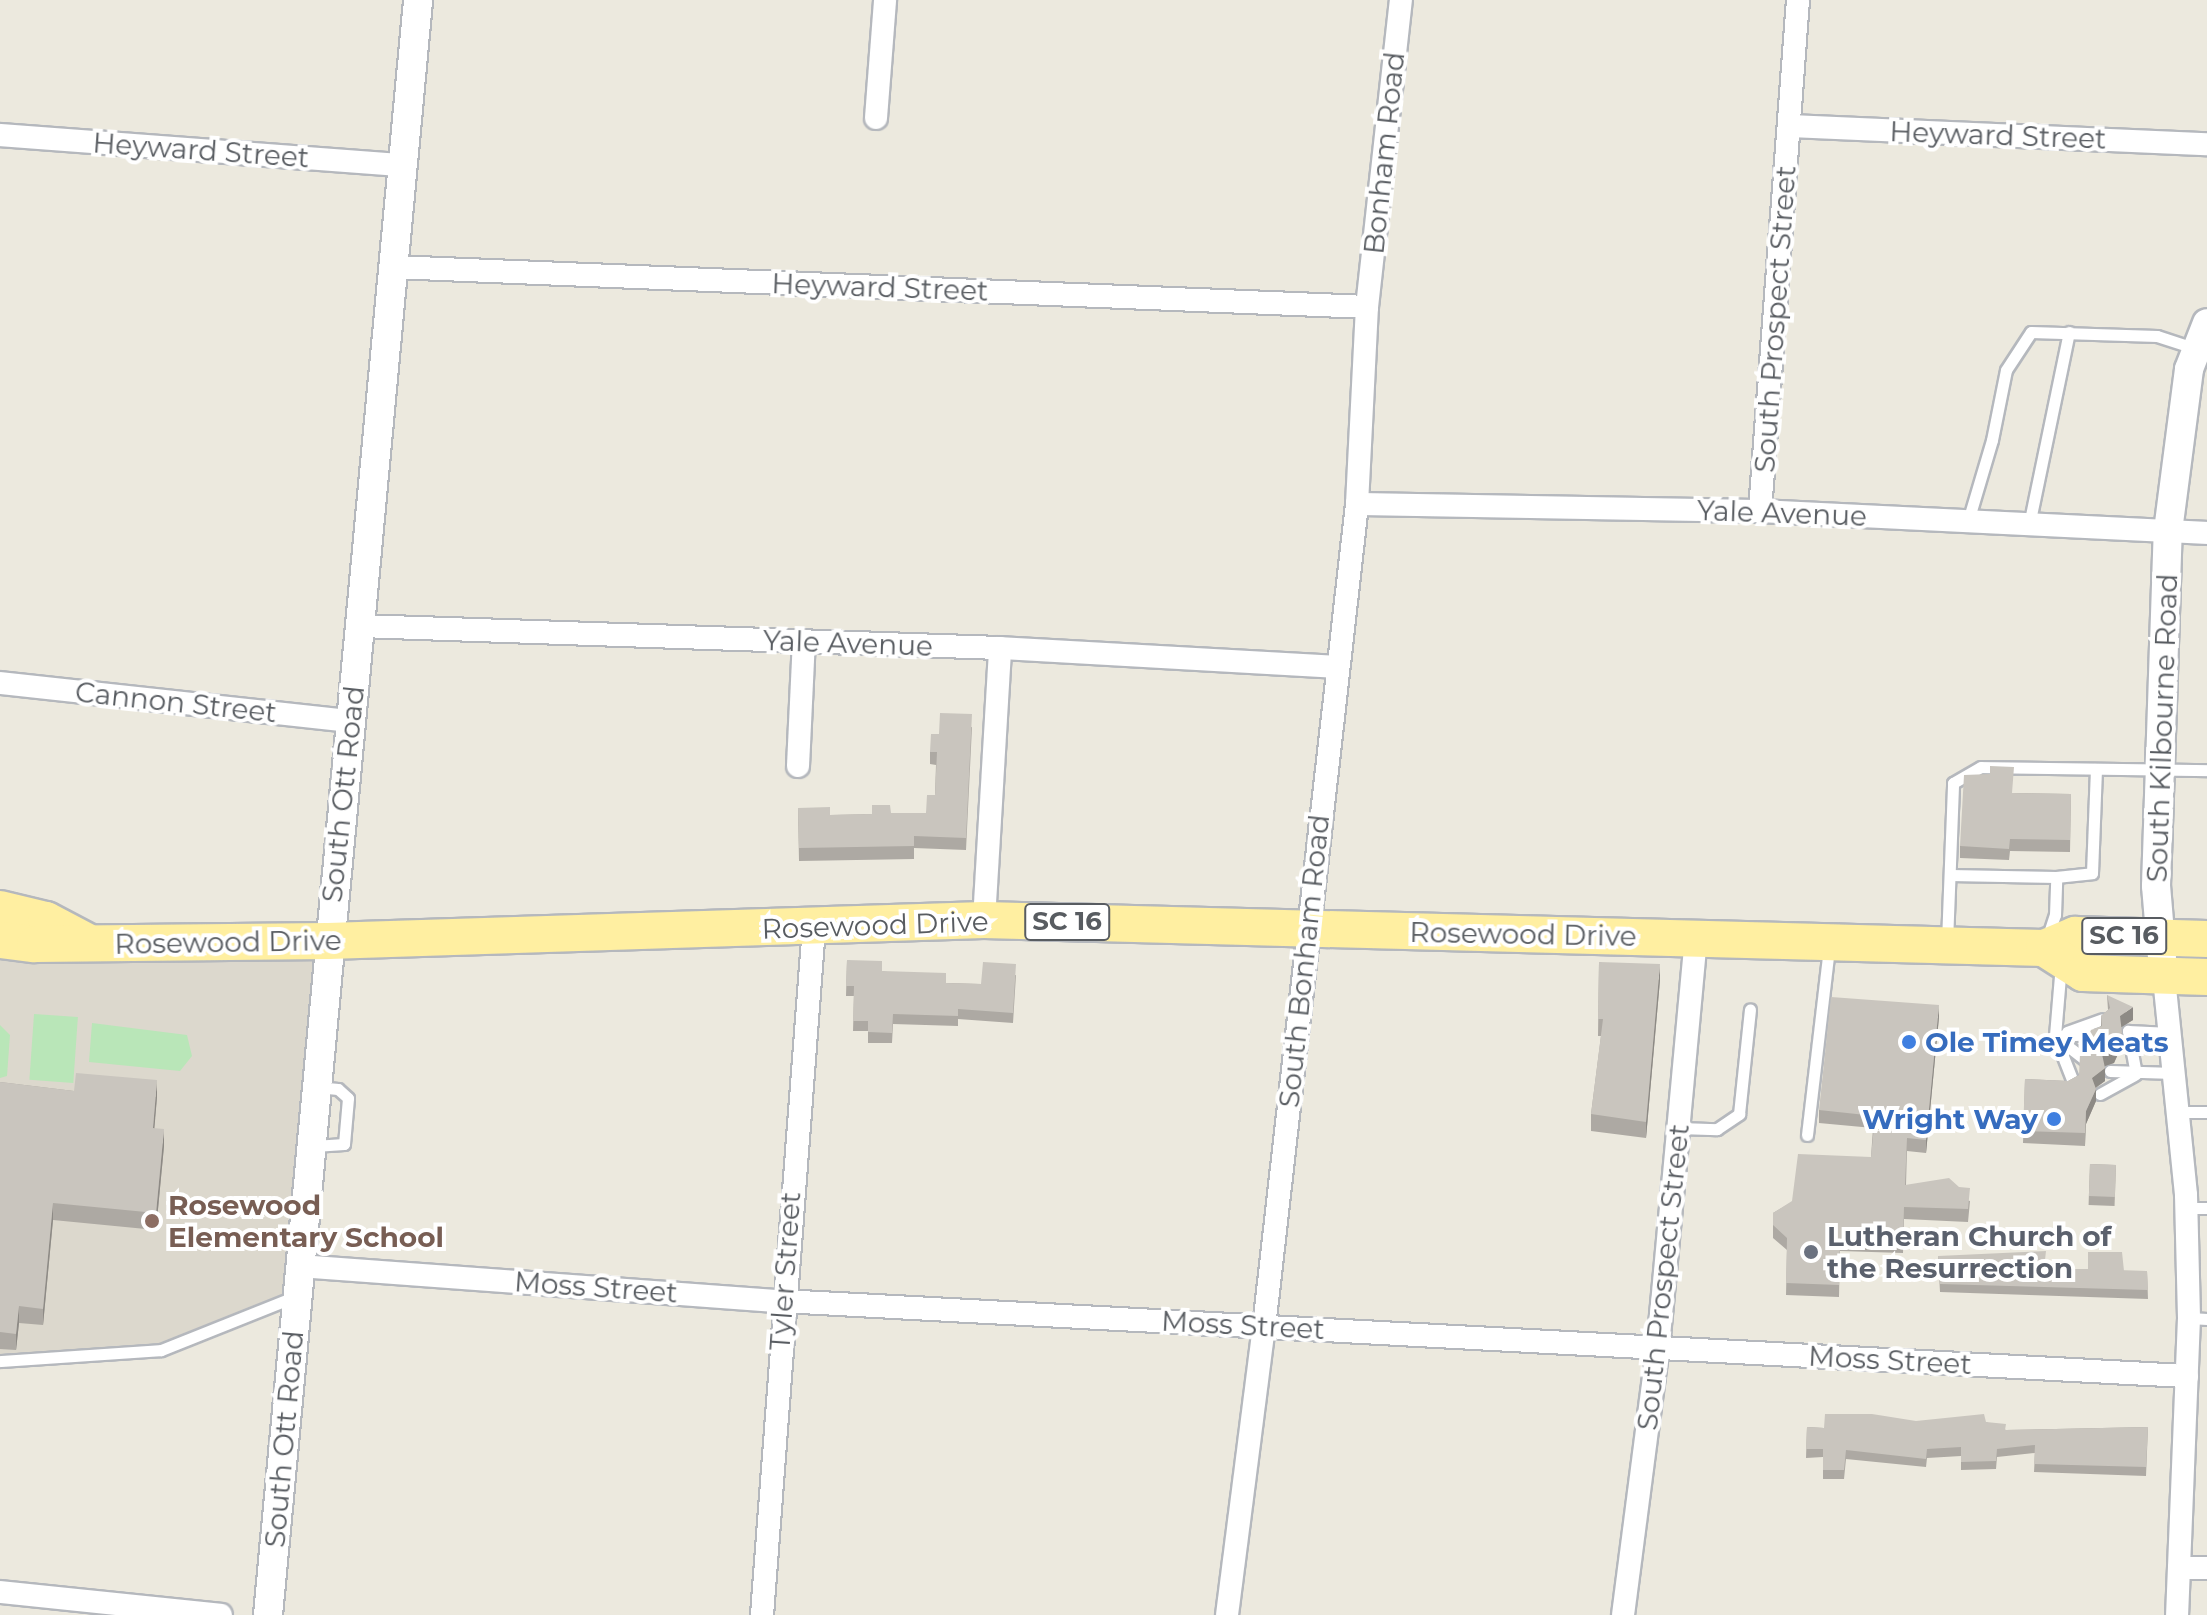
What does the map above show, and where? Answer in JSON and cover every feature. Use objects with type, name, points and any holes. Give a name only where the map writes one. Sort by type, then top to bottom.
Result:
[{"type":"main road","name":"Rosewood Drive","points":[[0,909],[46,920],[91,943]]},
{"type":"main road","name":"Rosewood Drive","points":[[0,940],[91,943],[328,941],[984,920],[1947,947],[2053,954],[2083,973],[2207,977]]},
{"type":"main road","name":"Rosewood Drive","points":[[2053,954],[2075,935],[2207,939]]},
{"type":"street","name":"South Ott Road","points":[[268,1615],[328,941],[418,0]]},
{"type":"street","points":[[876,118],[885,0]]},
{"type":"street","name":"Bonham Road","points":[[1367,307],[1401,0]]},
{"type":"street","name":"South Prospect Street","points":[[1760,511],[1798,0]]},
{"type":"street","name":"Heyward Street","points":[[1790,126],[2207,144]]},
{"type":"street","name":"Heyward Street","points":[[0,135],[402,165]]},
{"type":"street","name":"Heyward Street","points":[[393,267],[1367,307]]},
{"type":"street","name":"South Bonham Road","points":[[1227,1615],[1264,1327],[1336,667],[1357,504],[1367,307]]},
{"type":"street","name":"South Kilbourne Road","points":[[2177,1615],[2187,1376],[2198,1319],[2196,1208],[2177,1112],[2159,936],[2160,770],[2168,531],[2189,369],[2202,336]]},
{"type":"street","name":"Yale Avenue","points":[[1357,504],[1760,511],[2207,533]]},
{"type":"street","name":"Yale Avenue","points":[[360,626],[1000,648],[1336,667]]},
{"type":"street","points":[[798,766],[804,641]]},
{"type":"street","points":[[984,920],[1000,648]]},
{"type":"street","name":"Cannon Street","points":[[0,683],[351,721]]},
{"type":"street","name":"Tyler Street","points":[[762,1615],[782,1301],[814,927]]},
{"type":"street","name":"South Prospect Street","points":[[1623,1615],[1658,1347],[1696,938]]},
{"type":"street","name":"Moss Street","points":[[300,1266],[782,1301],[2187,1376]]},
{"type":"street","points":[[2179,1568],[2207,1568]]},
{"type":"street","points":[[0,1592],[221,1615]]},
{"type":"lane","points":[[1968,521],[1992,440],[2006,370],[2031,332],[2202,336]]},
{"type":"lane","points":[[2029,525],[2069,332]]},
{"type":"lane","points":[[1947,947],[1953,783],[1981,767],[2207,770]]},
{"type":"lane","points":[[1950,875],[2056,877],[2092,873],[2096,769]]},
{"type":"lane","points":[[2056,877],[2053,954],[2055,1036],[2073,1082]]},
{"type":"lane","points":[[1807,1135],[1829,943]]},
{"type":"lane","points":[[1679,1128],[1717,1129],[1739,1114],[1750,1010]]},
{"type":"lane","points":[[2055,1036],[2102,1019]]},
{"type":"lane","points":[[2136,1074],[2128,1031],[2170,1033]]},
{"type":"lane","points":[[2055,1036],[2095,1034]]},
{"type":"lane","points":[[2055,1036],[2084,1059]]},
{"type":"lane","points":[[2122,1045],[2136,1074]]},
{"type":"lane","points":[[2110,1071],[2174,1073]]},
{"type":"lane","points":[[2100,1094],[2136,1074]]},
{"type":"lane","points":[[2177,1112],[2207,1112]]},
{"type":"lane","points":[[0,1361],[161,1350],[297,1296]]},
{"type":"shaded area","name":"Rosewood Elementary School","points":[[0,940],[328,941],[297,1296],[161,1350],[0,1361]]},
{"type":"green space","points":[[34,1014],[78,1017],[73,1083],[29,1080]]},
{"type":"green space","points":[[92,1023],[187,1035],[192,1056],[180,1071],[89,1062]]},
{"type":"green space","points":[[0,1025],[10,1035],[7,1076],[0,1078]]},
{"type":"building","points":[[940,713],[972,714],[966,838],[914,836],[914,846],[799,848],[798,808],[830,807],[830,815],[872,814],[872,805],[890,805],[891,813],[926,813],[927,795],[935,795],[937,752],[930,752],[931,734],[939,734]]},
{"type":"building","points":[[1990,766],[2014,767],[2012,793],[2071,794],[2070,840],[2010,839],[2009,849],[1960,846],[1964,775],[1990,774]]},
{"type":"building","points":[[847,960],[882,961],[882,971],[946,973],[946,983],[981,984],[983,962],[1016,964],[1013,1013],[958,1009],[958,1016],[893,1014],[892,1033],[868,1032],[868,1021],[853,1021],[854,986],[846,986]]},
{"type":"building","points":[[1599,962],[1660,964],[1646,1122],[1591,1114],[1603,1019],[1598,1019]]},
{"type":"building","points":[[2107,995],[2133,1007],[2120,1016],[2122,1033],[2114,1050],[2102,1054],[2105,1068],[2092,1078],[2096,1089],[2086,1111],[2085,1133],[2023,1131],[2025,1079],[2068,1081],[2079,1075],[2080,1054],[2092,1048],[2087,1038],[2091,1030],[2102,1026],[2101,1016],[2110,1008]]},
{"type":"building","points":[[1831,997],[1939,1005],[1926,1140],[1907,1138],[1905,1185],[1949,1178],[1959,1187],[1970,1188],[1968,1209],[1904,1207],[1903,1241],[1840,1238],[1839,1285],[1786,1283],[1787,1238],[1773,1225],[1773,1213],[1792,1201],[1798,1154],[1871,1157],[1875,1116],[1819,1110]]},
{"type":"building","points":[[76,1073],[157,1080],[153,1128],[164,1129],[156,1213],[53,1203],[43,1309],[19,1306],[16,1334],[0,1332],[0,1082],[74,1091]]},
{"type":"building","points":[[2090,1164],[2116,1165],[2115,1197],[2089,1196]]},
{"type":"building","points":[[2046,1251],[2044,1269],[2088,1269],[2088,1252],[2122,1252],[2124,1271],[2147,1271],[2148,1290],[1940,1284],[1938,1256]]},
{"type":"building","points":[[1825,1414],[1872,1414],[1916,1421],[1984,1414],[1986,1422],[2006,1424],[2005,1430],[2148,1427],[2146,1467],[2034,1464],[2035,1445],[1997,1449],[1996,1461],[1961,1462],[1961,1447],[1927,1449],[1926,1459],[1846,1450],[1844,1470],[1823,1470],[1823,1449],[1806,1449],[1807,1427],[1824,1428]]},
{"type":"place","name":"Ole Timey Meats","points":[[1909,1042]]},
{"type":"place","name":"Wright Way","points":[[2054,1119]]},
{"type":"place","name":"Rosewood Elementary School","points":[[152,1221]]},
{"type":"place","name":"Lutheran Church of the Resurrection","points":[[1811,1252]]}]
